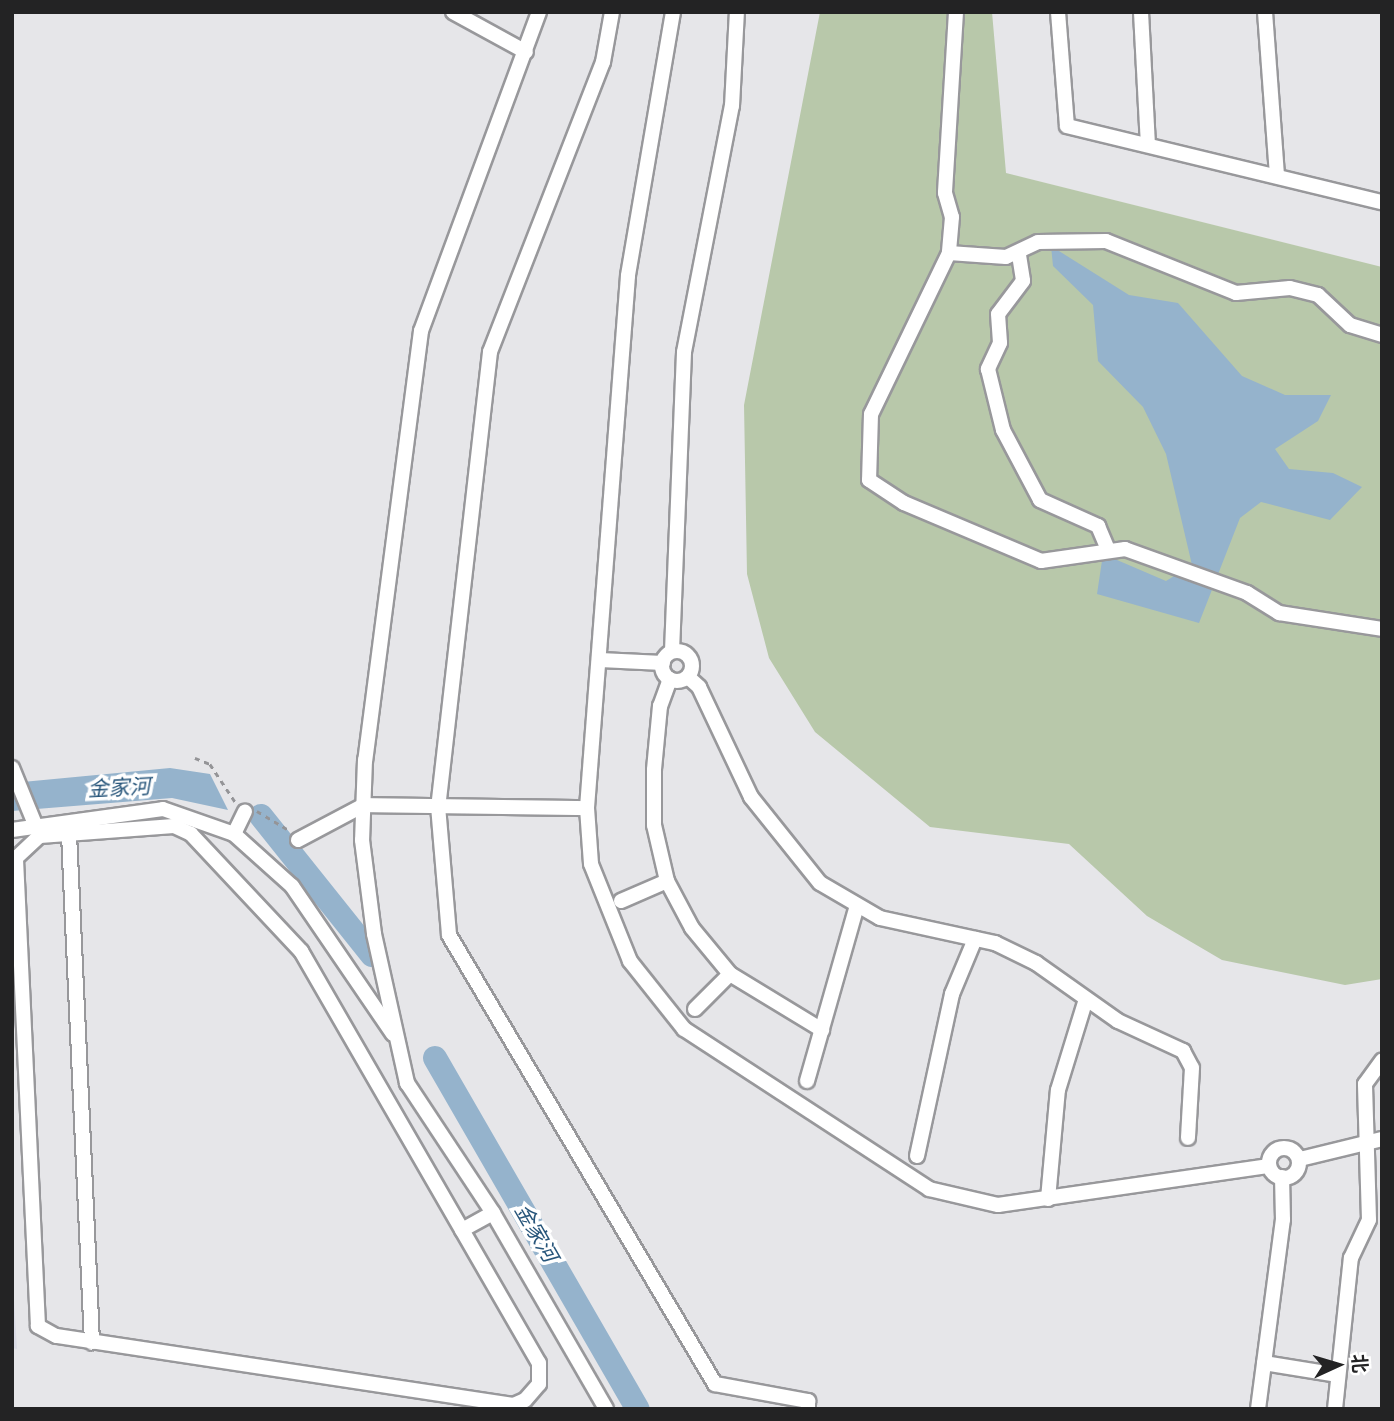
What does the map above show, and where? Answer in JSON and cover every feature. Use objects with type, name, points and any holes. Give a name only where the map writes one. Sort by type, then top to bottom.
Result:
[{"type":"street","points":[[453,12],[526,52]]},
{"type":"street","points":[[539,12],[421,331],[364,806],[364,875],[407,1083],[493,1213],[606,1409]]},
{"type":"street","points":[[612,12],[603,62],[489,352],[438,806],[449,935],[715,1384],[808,1401],[808,1409]]},
{"type":"street","points":[[673,12],[628,276],[587,808],[591,864],[609,920],[630,961],[684,1029],[929,1189],[998,1205],[1269,1166],[1282,1177],[1283,1220],[1258,1409]]},
{"type":"street","points":[[737,12],[732,106],[684,352],[667,657],[670,679],[660,706],[654,770],[653,825],[667,881],[692,928],[730,974],[822,1030]]},
{"type":"street","points":[[956,12],[945,193],[952,217],[949,253],[872,414],[869,480],[904,503],[1041,561],[1125,549],[1241,591],[1279,613],[1382,629]]},
{"type":"street","points":[[1058,12],[1067,126],[1382,202]]},
{"type":"street","points":[[1141,12],[1148,145]]},
{"type":"street","points":[[1265,12],[1276,176]]},
{"type":"street","points":[[949,253],[1019,255],[1038,242],[1106,241],[1236,293],[1290,288],[1318,295],[1350,325],[1382,335]]},
{"type":"street","points":[[1019,255],[1023,281],[998,314],[1000,342],[988,369],[1003,430],[1040,499],[1098,526],[1108,550]]},
{"type":"street","points":[[600,660],[667,657],[692,660],[688,677]]},
{"type":"street","points":[[670,679],[688,677],[699,687],[751,797],[793,855],[820,883],[880,918],[975,939],[1036,963],[1086,999],[1154,1041],[1183,1051],[1192,1068],[1188,1138]]},
{"type":"street","points":[[14,773],[32,817]]},
{"type":"street","points":[[299,840],[364,806],[587,808]]},
{"type":"street","points":[[12,830],[32,817],[163,809],[234,834],[292,886],[398,1041]]},
{"type":"street","points":[[234,834],[244,811]]},
{"type":"street","points":[[174,826],[191,834],[301,951],[385,1097],[542,1373],[525,1400],[513,1405],[46,1333],[38,1326],[33,1297],[14,874],[26,843],[69,834],[174,826]]},
{"type":"street","points":[[69,834],[92,1342]]},
{"type":"street","points":[[621,901],[667,881]]},
{"type":"street","points":[[807,1081],[857,906]]},
{"type":"street","points":[[917,1156],[952,994],[975,939]]},
{"type":"street","points":[[695,1009],[730,974]]},
{"type":"street","points":[[1048,1199],[1058,1090],[1086,999]]},
{"type":"street","points":[[1335,1409],[1351,1258],[1369,1220],[1375,1140],[1365,1084],[1382,1061]]},
{"type":"street","points":[[385,1097],[407,1083]]},
{"type":"street","points":[[1269,1166],[1280,1147],[1300,1158],[1375,1140]]},
{"type":"street","points":[[1282,1177],[1298,1171],[1300,1158]]},
{"type":"street","points":[[462,1230],[493,1213]]},
{"type":"street","points":[[1264,1363],[1338,1375]]},
{"type":"shaded area","points":[[12,1266],[17,1349],[12,1348]]},
{"type":"green space","points":[[820,12],[992,12],[1006,173],[1382,267],[1382,979],[1345,985],[1222,960],[1147,916],[1069,844],[930,827],[815,732],[769,658],[747,574],[744,405]]},
{"type":"water","points":[[1051,246],[1129,295],[1178,303],[1242,376],[1285,395],[1331,395],[1318,421],[1275,449],[1289,469],[1333,473],[1362,487],[1330,520],[1261,502],[1240,518],[1199,623],[1097,594],[1103,554],[1166,581],[1192,565],[1166,454],[1143,407],[1098,361],[1093,305],[1053,266]]},
{"type":"water","points":[[170,768],[210,774],[228,810],[172,798],[12,811],[12,783]]},
{"type":"waterway","name":"金家河","points":[[261,816],[372,955]]},
{"type":"waterway","name":"金家河","points":[[435,1058],[638,1409]]}]
